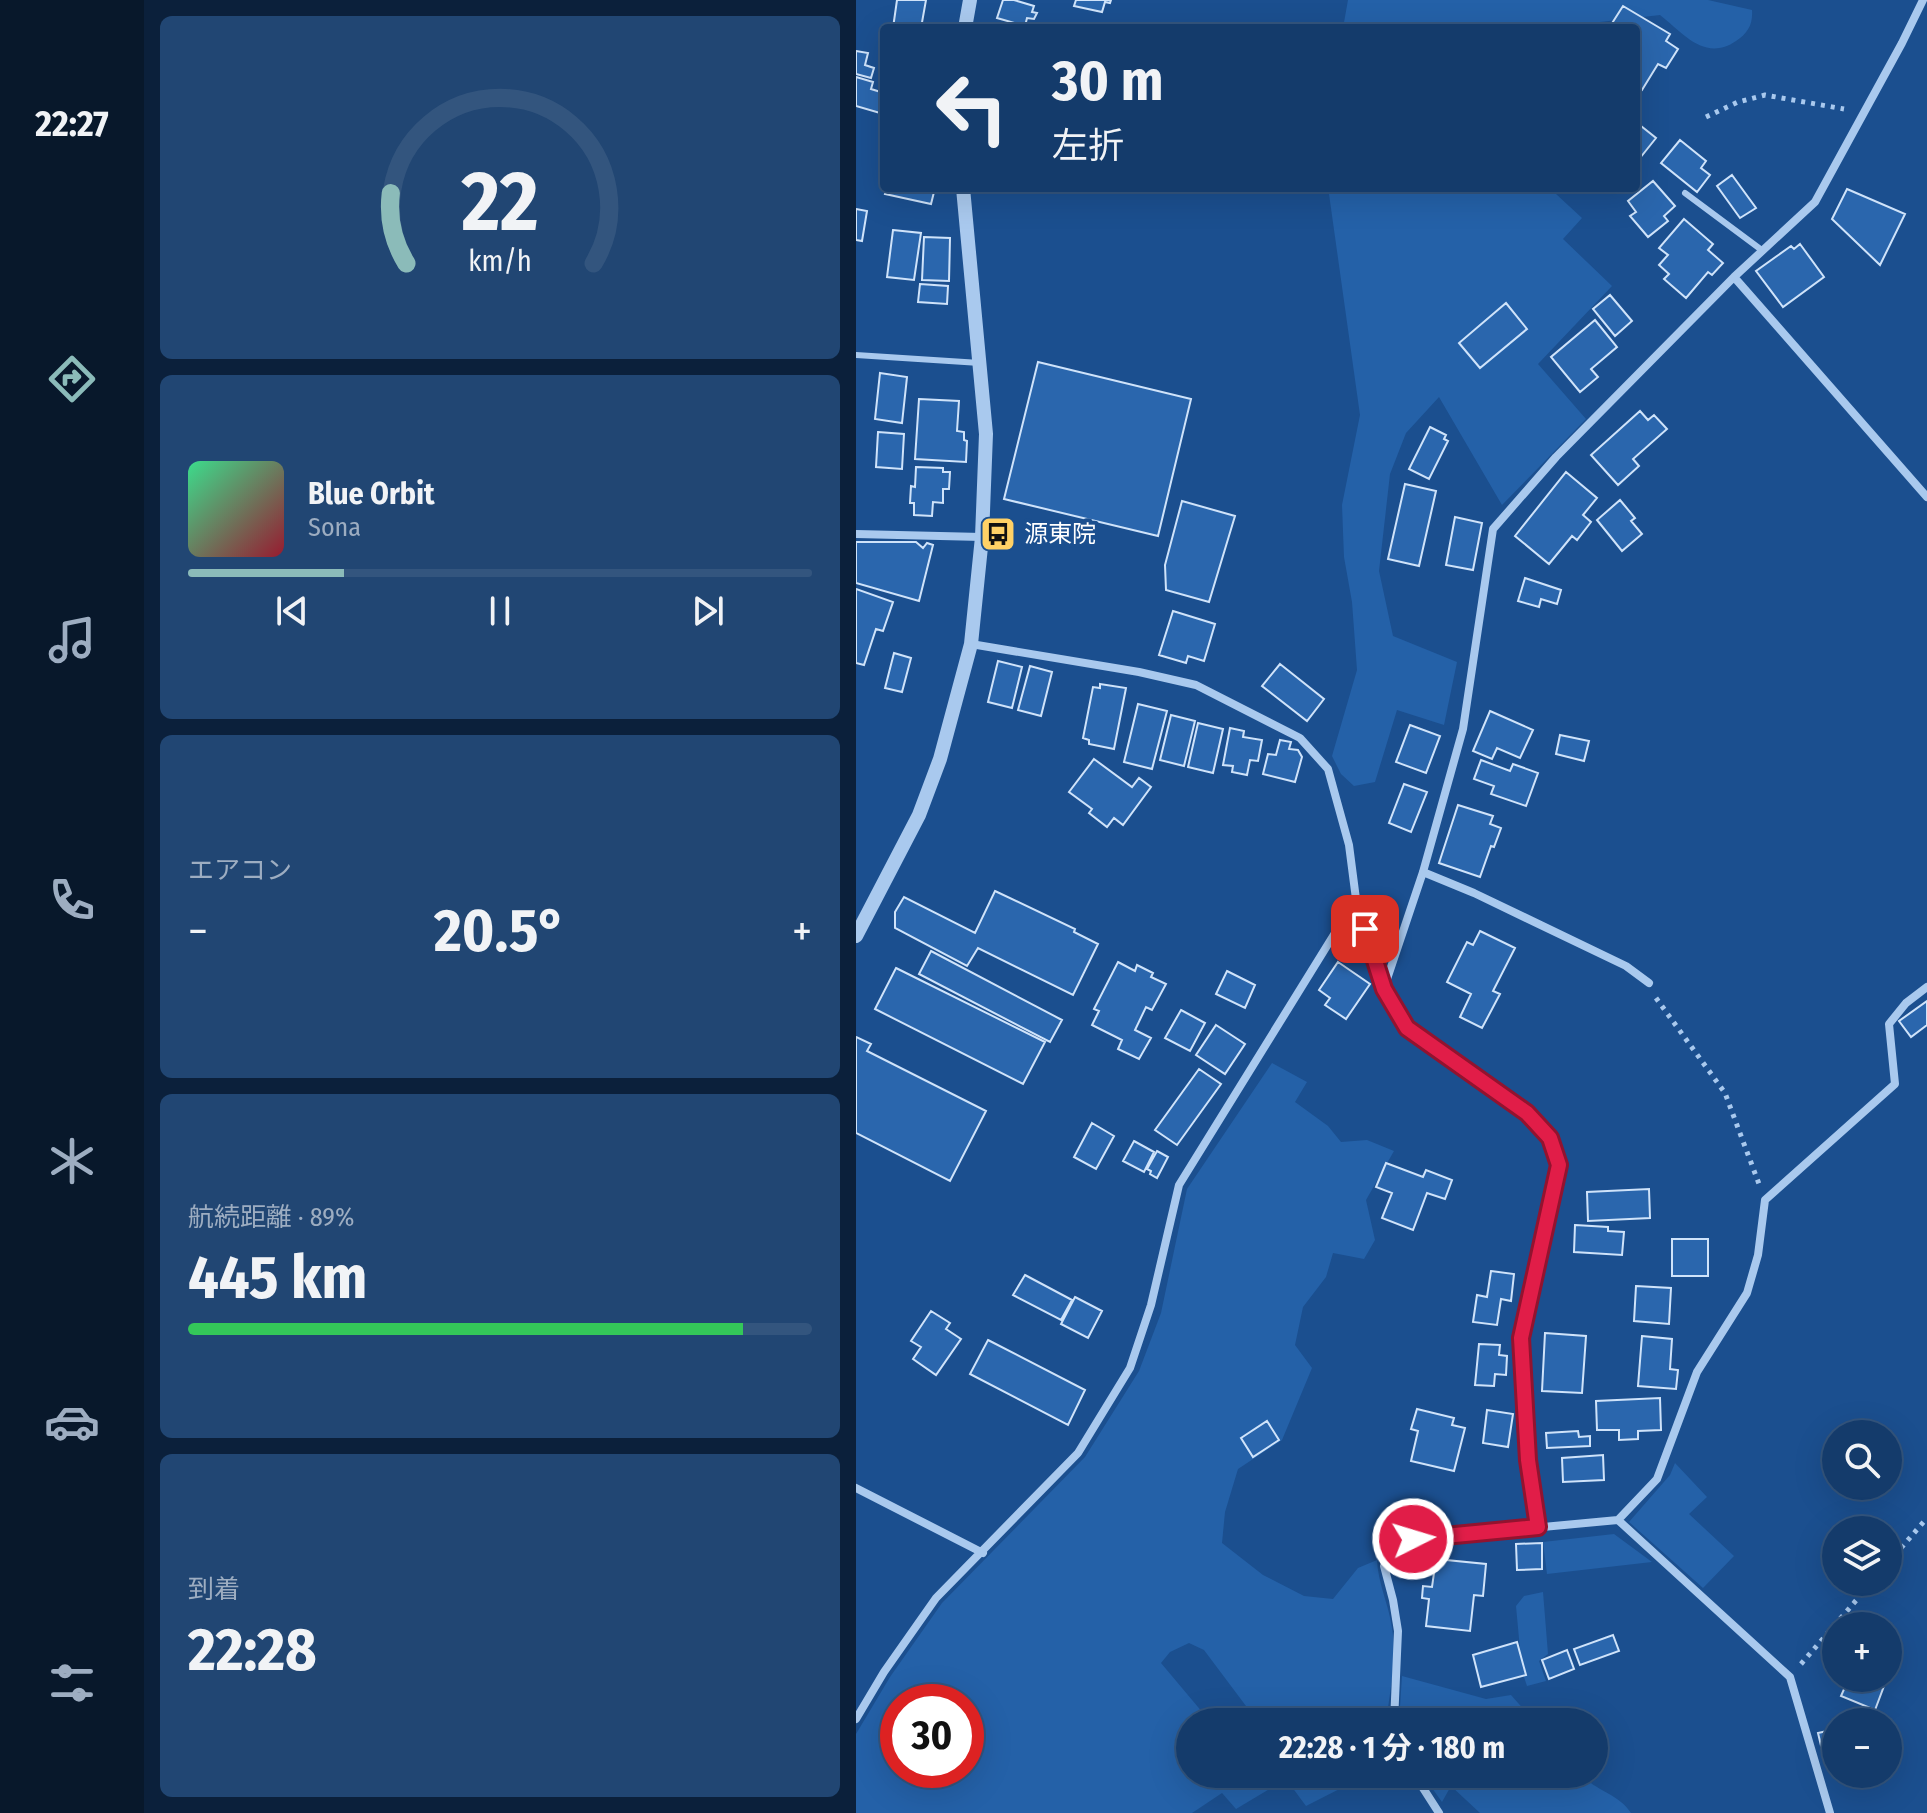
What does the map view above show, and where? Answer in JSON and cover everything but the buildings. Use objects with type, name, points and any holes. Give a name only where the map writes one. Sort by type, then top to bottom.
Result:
[{"type":"street","points":[[966,24],[970,0]]},
{"type":"street","points":[[1384,989],[1423,872],[1463,729],[1493,529],[1533,481],[1734,277],[1815,202],[1923,0]]},
{"type":"street","points":[[856,936],[919,815],[940,759],[971,644],[982,537],[986,434],[963,192]]},
{"type":"street","points":[[1734,277],[1927,497]]},
{"type":"street","points":[[856,534],[982,537]]},
{"type":"street","points":[[971,644],[1139,672],[1196,685],[1300,738],[1328,769],[1349,845],[1356,899],[1384,989],[1407,1028],[1527,1113],[1550,1138],[1559,1165],[1521,1338],[1528,1460],[1538,1527]]},
{"type":"street","points":[[1423,872],[1626,966],[1649,983]]},
{"type":"street","points":[[856,1719],[884,1672],[936,1598],[1078,1453],[1130,1368],[1151,1305],[1179,1185],[1356,899]]},
{"type":"street","points":[[1395,1708],[1398,1631],[1384,1566],[1397,1549],[1413,1539],[1618,1520],[1657,1479],[1697,1372],[1747,1293],[1758,1255],[1765,1200],[1895,1084],[1889,1024],[1906,1003],[1927,987]]},
{"type":"street","points":[[856,1488],[983,1553]]},
{"type":"street","points":[[1618,1520],[1790,1677],[1830,1813]]},
{"type":"street","points":[[1423,1788],[1439,1813]]},
{"type":"lane","points":[[1685,193],[1763,251]]},
{"type":"lane","points":[[856,355],[980,363]]},
{"type":"path","points":[[1706,117],[1738,102],[1765,95],[1864,113]]},
{"type":"path","points":[[1649,983],[1652,992],[1725,1093],[1765,1200]]},
{"type":"path","points":[[1902,1547],[1927,1518]]},
{"type":"path","points":[[1790,1677],[1860,1596]]},
{"type":"shaded area","points":[[1348,0],[1708,0],[1752,10],[1749,28],[1740,38],[1725,47],[1714,48],[1695,43],[1660,15],[1597,24],[1344,24]]},
{"type":"shaded area","points":[[1557,192],[1582,218],[1563,239],[1612,286],[1538,364],[1586,419],[1502,505],[1439,397],[1406,433],[1390,474],[1379,571],[1393,636],[1457,662],[1444,725],[1397,710],[1375,782],[1354,786],[1341,774],[1332,756],[1357,670],[1352,602],[1344,557],[1342,505],[1360,415],[1329,194]]},
{"type":"shaded area","points":[[1272,1063],[1307,1082],[1295,1102],[1328,1126],[1341,1142],[1367,1140],[1394,1151],[1366,1200],[1375,1240],[1364,1259],[1333,1253],[1326,1277],[1303,1307],[1295,1345],[1312,1368],[1282,1440],[1238,1469],[1225,1512],[1222,1543],[1263,1575],[1304,1596],[1333,1599],[1358,1568],[1377,1560],[1391,1619],[1394,1651],[1388,1708],[1248,1708],[1204,1650],[1189,1643],[1170,1652],[1161,1663],[1199,1708],[1176,1708],[1176,1788],[1271,1788],[1236,1809],[1222,1793],[1192,1813],[856,1813],[856,1734],[880,1694],[880,1788],[984,1788],[984,1684],[886,1684],[942,1603],[1085,1457],[1139,1371],[1161,1313],[1187,1189]]},
{"type":"shaded area","points":[[1675,1463],[1707,1497],[1689,1514],[1734,1556],[1703,1588],[1629,1522],[1670,1475]]},
{"type":"shaded area","points":[[1614,1534],[1652,1562],[1547,1574],[1543,1542]]},
{"type":"shaded area","points":[[1543,1592],[1548,1654],[1539,1661],[1546,1681],[1527,1686],[1522,1671],[1516,1606],[1524,1596]]},
{"type":"shaded area","points":[[1402,1676],[1486,1699],[1511,1695],[1523,1708],[1400,1708]]},
{"type":"shaded area","points":[[1293,1788],[1341,1788],[1306,1806]]},
{"type":"shaded area","points":[[1432,1788],[1450,1788],[1442,1802]]},
{"type":"shaded area","points":[[1453,1788],[1599,1788],[1620,1801],[1631,1813],[1480,1813]]},
{"type":"place","name":"源東院","points":[[998,534]]},
{"type":"route","points":[[1365,929],[1384,989],[1393,1009],[1407,1028],[1527,1113],[1550,1138],[1559,1165],[1521,1338],[1528,1460],[1538,1527],[1413,1539]]}]
